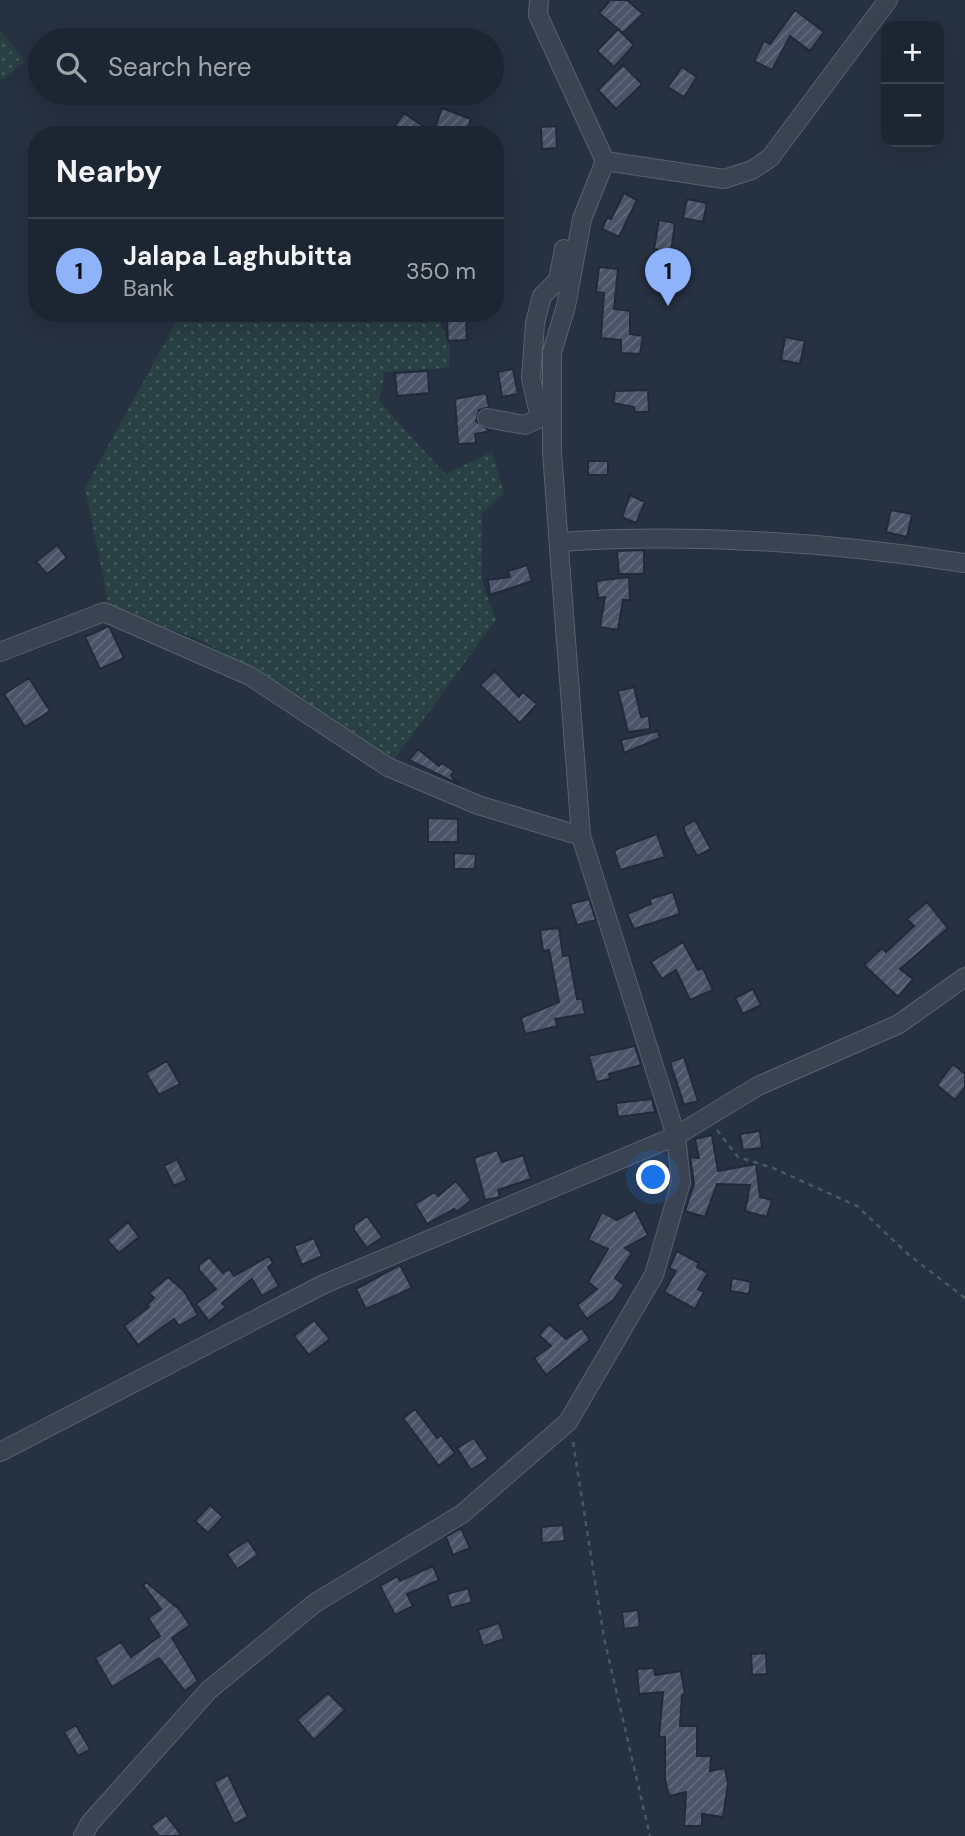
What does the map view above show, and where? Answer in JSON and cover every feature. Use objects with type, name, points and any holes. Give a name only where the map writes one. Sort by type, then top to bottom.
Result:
[{"type":"street","points":[[83,1836],[90,1823],[209,1690],[315,1603],[462,1514],[568,1422],[654,1275],[681,1182],[676,1136],[581,836],[552,452],[552,352],[566,306],[582,219],[605,161],[538,15],[539,0]]},
{"type":"street","points":[[605,161],[724,178],[752,170],[770,158],[888,0]]},
{"type":"street","points":[[486,418],[525,425],[540,418],[531,378],[535,323],[542,296],[558,280],[566,241],[582,219]]},
{"type":"street","points":[[559,542],[666,538],[739,540],[858,548],[965,563]]},
{"type":"street","points":[[0,652],[104,612],[250,676],[388,767],[478,805],[581,836]]},
{"type":"street","points":[[0,1452],[324,1284],[676,1136],[758,1086],[899,1024],[965,977]]},
{"type":"path","points":[[707,1117],[738,1157],[773,1168],[858,1206],[909,1255],[965,1298]]},
{"type":"path","points":[[568,1422],[580,1472],[604,1638],[650,1836]]},
{"type":"green space","points":[[0,30],[26,61],[0,81]]},
{"type":"green space","points":[[176,322],[440,322],[450,349],[449,368],[385,372],[379,401],[445,474],[492,452],[504,494],[482,513],[482,581],[496,620],[394,760],[205,642],[109,606],[85,488]]},
{"type":"building","points":[[610,0],[627,0],[643,14],[623,33],[599,13]]},
{"type":"building","points":[[795,10],[824,32],[810,51],[790,36],[772,70],[754,61],[764,41],[770,44]]},
{"type":"building","points":[[618,29],[634,45],[614,67],[597,51]]},
{"type":"building","points":[[623,65],[642,84],[616,109],[598,90]]},
{"type":"building","points":[[682,67],[697,77],[684,97],[668,87]]},
{"type":"building","points":[[442,108],[471,119],[468,126],[436,126]]},
{"type":"building","points":[[404,113],[423,126],[395,126]]},
{"type":"building","points":[[556,126],[557,148],[542,149],[541,127]]},
{"type":"building","points":[[624,193],[637,200],[619,237],[602,229],[607,218],[611,219]]},
{"type":"building","points":[[687,199],[707,203],[703,222],[683,218]]},
{"type":"building","points":[[659,220],[675,223],[671,252],[654,249]]},
{"type":"building","points":[[599,267],[618,269],[614,309],[630,311],[630,334],[643,336],[640,354],[621,353],[621,340],[601,338],[604,293],[596,292]]},
{"type":"building","points":[[447,322],[466,322],[467,340],[448,341]]},
{"type":"building","points":[[785,337],[805,341],[800,364],[781,360]]},
{"type":"building","points":[[513,369],[518,394],[502,397],[498,372]]},
{"type":"building","points":[[428,371],[429,393],[397,396],[395,373]]},
{"type":"building","points":[[648,390],[649,412],[635,412],[634,407],[613,403],[615,391]]},
{"type":"building","points":[[486,393],[489,407],[479,410],[476,421],[490,431],[475,434],[476,443],[458,444],[455,399]]},
{"type":"building","points":[[588,461],[608,461],[608,475],[588,475]]},
{"type":"building","points":[[630,495],[645,502],[636,523],[622,517]]},
{"type":"building","points":[[891,510],[912,514],[907,537],[886,532]]},
{"type":"building","points":[[57,545],[67,558],[47,574],[36,562]]},
{"type":"building","points":[[644,550],[644,574],[619,574],[617,551]]},
{"type":"building","points":[[527,565],[532,581],[490,595],[488,580],[510,577],[508,571]]},
{"type":"building","points":[[629,577],[630,600],[623,600],[618,630],[600,627],[605,597],[598,598],[596,581]]},
{"type":"building","points":[[109,626],[124,658],[100,669],[85,637]]},
{"type":"building","points":[[495,671],[519,697],[523,692],[537,704],[520,723],[480,685]]},
{"type":"building","points":[[29,678],[50,711],[25,727],[4,694]]},
{"type":"building","points":[[634,687],[641,717],[649,716],[650,729],[628,732],[618,691]]},
{"type":"building","points":[[658,731],[660,738],[624,753],[621,740]]},
{"type":"building","points":[[418,749],[439,766],[442,763],[454,771],[451,776],[458,784],[409,760]]},
{"type":"building","points":[[428,818],[458,819],[458,842],[428,842]]},
{"type":"building","points":[[695,820],[711,849],[697,856],[684,831],[684,826]]},
{"type":"building","points":[[657,834],[665,857],[620,870],[614,850]]},
{"type":"building","points":[[454,853],[476,854],[475,869],[454,869]]},
{"type":"building","points":[[673,892],[680,914],[634,929],[627,914],[651,904],[650,899]]},
{"type":"building","points":[[589,899],[596,920],[577,925],[570,904]]},
{"type":"building","points":[[927,902],[948,928],[900,969],[913,979],[898,997],[864,965],[882,948],[886,952],[914,926],[907,919]]},
{"type":"building","points":[[559,928],[563,956],[569,955],[577,999],[582,999],[585,1014],[555,1019],[558,1026],[525,1034],[521,1018],[559,1002],[549,950],[543,951],[540,930]]},
{"type":"building","points":[[683,942],[698,970],[703,968],[713,990],[690,1000],[676,970],[662,979],[651,962]]},
{"type":"building","points":[[753,989],[761,1005],[743,1014],[735,998]]},
{"type":"building","points":[[635,1046],[641,1065],[609,1074],[610,1079],[596,1082],[589,1056]]},
{"type":"building","points":[[684,1057],[698,1101],[684,1105],[670,1062]]},
{"type":"building","points":[[167,1061],[180,1084],[159,1095],[146,1073]]},
{"type":"building","points":[[953,1064],[965,1074],[965,1087],[955,1100],[937,1085]]},
{"type":"building","points":[[652,1099],[655,1112],[618,1117],[616,1103]]},
{"type":"building","points":[[760,1131],[762,1148],[743,1150],[740,1134]]},
{"type":"building","points":[[712,1135],[718,1171],[756,1164],[760,1197],[772,1200],[767,1217],[745,1211],[750,1185],[717,1184],[705,1217],[685,1211],[694,1184],[690,1157],[699,1158],[695,1139]]},
{"type":"building","points":[[497,1150],[502,1162],[523,1155],[531,1179],[498,1190],[500,1197],[485,1200],[474,1158]]},
{"type":"building","points":[[177,1159],[187,1180],[174,1186],[164,1166]]},
{"type":"building","points":[[456,1181],[471,1200],[457,1212],[454,1209],[427,1224],[415,1204],[435,1192],[438,1196]]},
{"type":"building","points":[[635,1210],[648,1235],[625,1248],[632,1253],[615,1278],[624,1285],[613,1300],[587,1319],[577,1305],[597,1289],[588,1282],[608,1249],[588,1240],[602,1212],[617,1220]]},
{"type":"building","points":[[367,1216],[382,1237],[367,1248],[354,1230],[354,1225]]},
{"type":"building","points":[[128,1222],[139,1237],[119,1253],[107,1240]]},
{"type":"building","points":[[314,1238],[322,1256],[302,1265],[294,1246]]},
{"type":"building","points":[[677,1251],[699,1263],[697,1267],[708,1273],[698,1289],[704,1292],[695,1309],[664,1292],[676,1271],[669,1268]]},
{"type":"building","points":[[269,1256],[273,1263],[268,1267],[279,1286],[262,1296],[252,1279],[222,1303],[226,1307],[209,1321],[196,1304],[216,1289],[199,1270],[199,1265],[209,1257],[223,1273],[229,1269],[234,1276]]},
{"type":"building","points":[[400,1265],[412,1288],[366,1309],[356,1289]]},
{"type":"building","points":[[168,1277],[184,1291],[198,1315],[179,1326],[174,1319],[138,1345],[124,1326],[149,1307],[147,1305],[154,1298],[149,1293]]},
{"type":"building","points":[[732,1278],[751,1282],[749,1294],[730,1291]]},
{"type":"building","points":[[314,1320],[330,1339],[309,1355],[294,1336]]},
{"type":"building","points":[[549,1324],[566,1339],[582,1328],[590,1340],[546,1375],[534,1358],[551,1346],[539,1335]]},
{"type":"building","points":[[415,1409],[437,1438],[441,1435],[455,1453],[439,1466],[403,1418]]},
{"type":"building","points":[[474,1438],[488,1459],[471,1470],[457,1448]]},
{"type":"building","points":[[210,1505],[223,1517],[208,1533],[195,1521]]},
{"type":"building","points":[[563,1525],[565,1541],[542,1543],[541,1527]]},
{"type":"building","points":[[461,1528],[470,1548],[453,1555],[446,1537]]},
{"type":"building","points":[[248,1540],[258,1555],[237,1569],[227,1554]]},
{"type":"building","points":[[433,1566],[439,1580],[407,1594],[413,1606],[395,1615],[380,1586],[398,1576],[400,1581]]},
{"type":"building","points":[[146,1582],[179,1609],[190,1625],[172,1638],[198,1681],[185,1691],[159,1658],[112,1687],[95,1658],[121,1642],[131,1657],[160,1636],[148,1618],[161,1609],[143,1585]]},
{"type":"building","points":[[468,1588],[472,1602],[451,1608],[447,1594]]},
{"type":"building","points":[[638,1610],[640,1627],[624,1629],[622,1612]]},
{"type":"building","points":[[499,1623],[504,1639],[483,1646],[478,1630]]},
{"type":"building","points":[[766,1653],[767,1674],[752,1675],[751,1654]]},
{"type":"building","points":[[654,1668],[655,1675],[681,1671],[685,1694],[682,1695],[680,1726],[697,1726],[697,1756],[711,1756],[710,1771],[725,1768],[728,1784],[723,1817],[702,1814],[702,1826],[684,1826],[686,1792],[669,1796],[665,1779],[665,1737],[659,1737],[663,1692],[639,1694],[637,1669]]},
{"type":"building","points":[[328,1693],[345,1710],[314,1740],[297,1720]]},
{"type":"building","points":[[76,1725],[90,1749],[78,1756],[64,1732]]},
{"type":"building","points":[[228,1775],[248,1817],[234,1824],[214,1782]]},
{"type":"building","points":[[166,1815],[182,1836],[159,1836],[151,1826]]},
{"type":"place","name":"Jalapa Laghubitta","points":[[668,306]]}]
